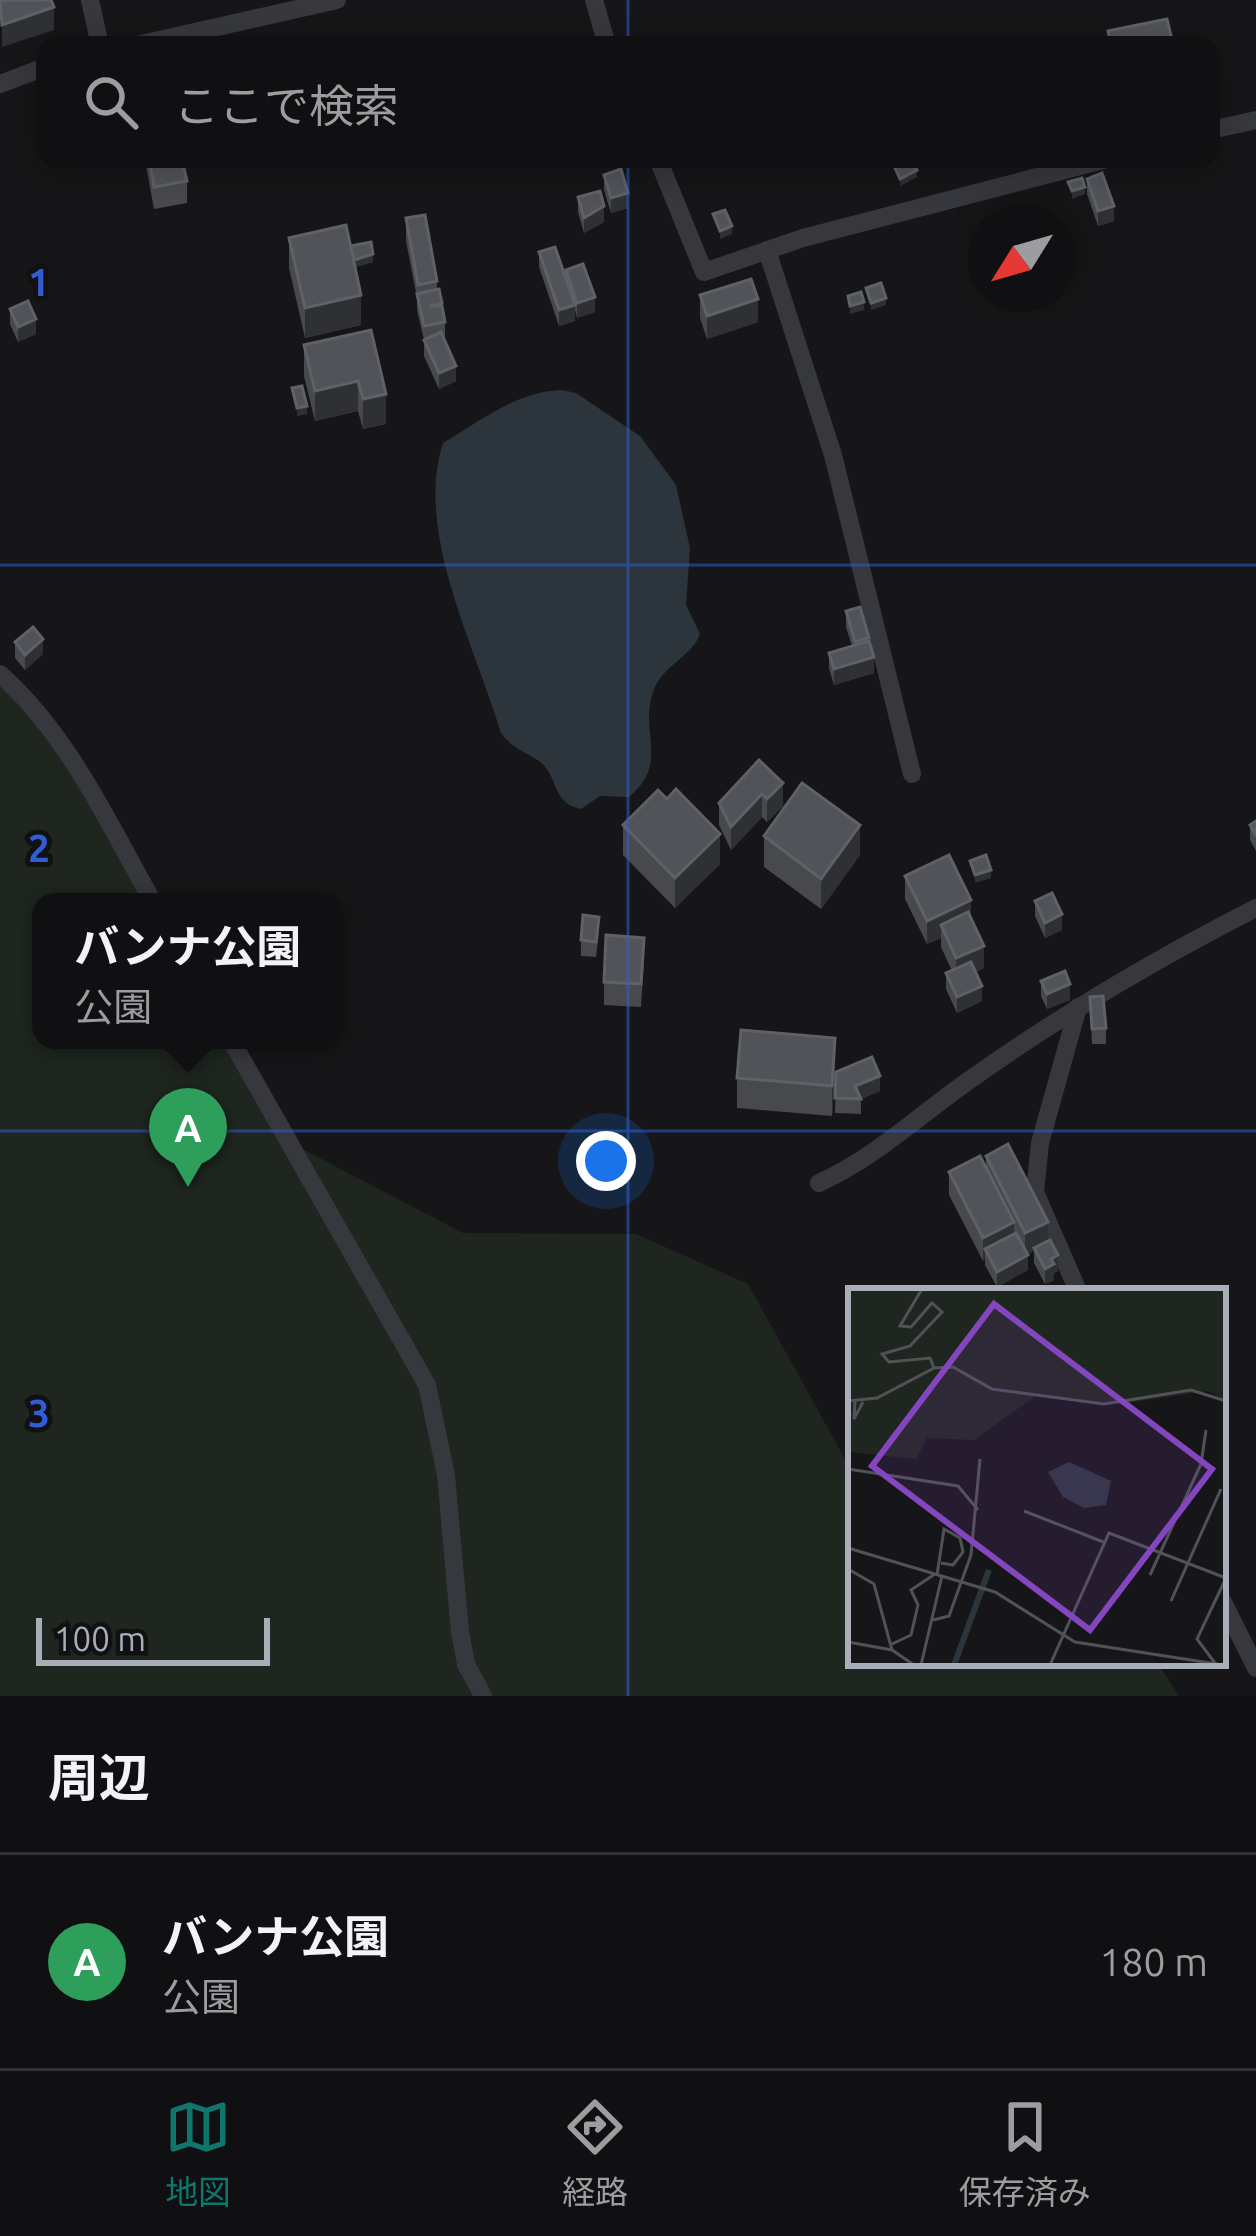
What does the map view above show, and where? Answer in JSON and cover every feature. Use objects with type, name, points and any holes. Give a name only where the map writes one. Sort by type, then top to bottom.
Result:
[{"type":"street","points":[[90,0],[98,36]]},
{"type":"street","points":[[176,36],[337,0]]},
{"type":"street","points":[[594,0],[604,36]]},
{"type":"street","points":[[0,84],[36,70]]},
{"type":"street","points":[[1220,128],[1256,120]]},
{"type":"street","points":[[662,168],[704,272],[767,250],[1073,168]]},
{"type":"street","points":[[767,250],[833,455],[912,774]]},
{"type":"street","points":[[0,674],[84,779],[148,893]]},
{"type":"street","points":[[819,1183],[899,1136],[967,1081],[1078,1007],[1256,908]]},
{"type":"street","points":[[1077,1288],[1035,1192],[1040,1143],[1078,1007]]},
{"type":"street","points":[[236,1049],[427,1385],[446,1475],[460,1633],[466,1664],[483,1696]]},
{"type":"street","points":[[1226,1608],[1256,1668]]},
{"type":"shaded area","points":[[562,390],[576,393],[640,436],[676,485],[690,548],[686,605],[700,634],[653,692],[651,760],[641,784],[629,797],[600,796],[581,809],[564,801],[546,767],[501,733],[452,590],[436,514],[443,443],[514,402]]},
{"type":"shaded area","points":[[0,674],[19,691],[147,893],[32,893],[32,1049],[236,1049],[287,1141],[463,1233],[636,1234],[748,1284],[848,1465],[848,1666],[1160,1666],[1179,1696],[0,1696]]},
{"type":"building","points":[[0,0],[51,0],[54,7],[2,25]]},
{"type":"building","points":[[1167,19],[1171,36],[1109,36],[1108,31]]},
{"type":"building","points":[[151,168],[184,168],[187,181],[154,187]]},
{"type":"building","points":[[895,168],[916,168],[917,170],[900,179]]},
{"type":"building","points":[[621,169],[628,193],[611,198],[604,175]]},
{"type":"building","points":[[1102,173],[1114,206],[1098,211],[1087,179]]},
{"type":"building","points":[[1082,178],[1085,187],[1072,191],[1068,182]]},
{"type":"building","points":[[600,191],[604,206],[584,218],[578,197]]},
{"type":"building","points":[[725,210],[732,226],[720,231],[713,214]]},
{"type":"building","points":[[425,215],[437,281],[418,285],[406,218]]},
{"type":"building","points":[[346,225],[361,295],[305,308],[289,238]]},
{"type":"building","points":[[371,242],[373,254],[354,260],[351,246]]},
{"type":"building","points":[[555,247],[575,305],[559,310],[539,252]]},
{"type":"building","points":[[583,264],[595,297],[577,303],[566,270]]},
{"type":"building","points":[[751,279],[758,299],[707,316],[700,295]]},
{"type":"building","points":[[881,283],[886,298],[871,303],[866,288]]},
{"type":"building","points":[[439,289],[442,303],[430,306],[442,306],[445,322],[424,326],[417,294]]},
{"type":"building","points":[[861,292],[864,302],[850,306],[848,296]]},
{"type":"building","points":[[28,301],[36,319],[18,327],[10,309]]},
{"type":"building","points":[[371,330],[386,394],[363,399],[358,381],[315,391],[304,345]]},
{"type":"building","points":[[441,332],[456,366],[439,373],[424,340]]},
{"type":"building","points":[[302,386],[307,406],[297,408],[292,388]]},
{"type":"building","points":[[860,607],[869,638],[855,642],[846,611]]},
{"type":"building","points":[[33,627],[43,639],[25,655],[15,642]]},
{"type":"building","points":[[869,641],[874,657],[834,669],[829,653]]},
{"type":"building","points":[[759,760],[783,783],[767,799],[762,794],[731,827],[719,803]]},
{"type":"building","points":[[802,783],[860,825],[821,879],[764,836]]},
{"type":"building","points":[[676,789],[720,834],[675,878],[623,825],[658,790],[667,799]]},
{"type":"building","points":[[949,855],[971,900],[927,921],[905,876]]},
{"type":"building","points":[[986,855],[991,870],[975,875],[970,861]]},
{"type":"building","points":[[1052,893],[1062,914],[1045,923],[1035,901]]},
{"type":"building","points":[[968,912],[984,946],[956,958],[941,925]]},
{"type":"building","points":[[583,915],[599,917],[596,942],[581,940]]},
{"type":"building","points":[[606,935],[644,938],[641,984],[604,982]]},
{"type":"building","points":[[971,962],[982,986],[957,997],[946,973]]},
{"type":"building","points":[[1065,971],[1070,984],[1047,994],[1041,981]]},
{"type":"building","points":[[1103,996],[1106,1028],[1092,1029],[1090,997]]},
{"type":"building","points":[[741,1030],[835,1038],[832,1086],[737,1078]]},
{"type":"building","points":[[872,1057],[880,1076],[855,1086],[861,1099],[835,1098],[836,1072]]},
{"type":"building","points":[[1008,1144],[1048,1222],[1025,1233],[986,1156]]},
{"type":"building","points":[[980,1156],[1014,1222],[983,1238],[949,1172]]},
{"type":"building","points":[[1016,1233],[1028,1255],[997,1272],[985,1249]]},
{"type":"building","points":[[1050,1240],[1058,1255],[1045,1269],[1034,1248]]},
{"type":"place","name":"バンナ公園","points":[[188,1187]]}]
